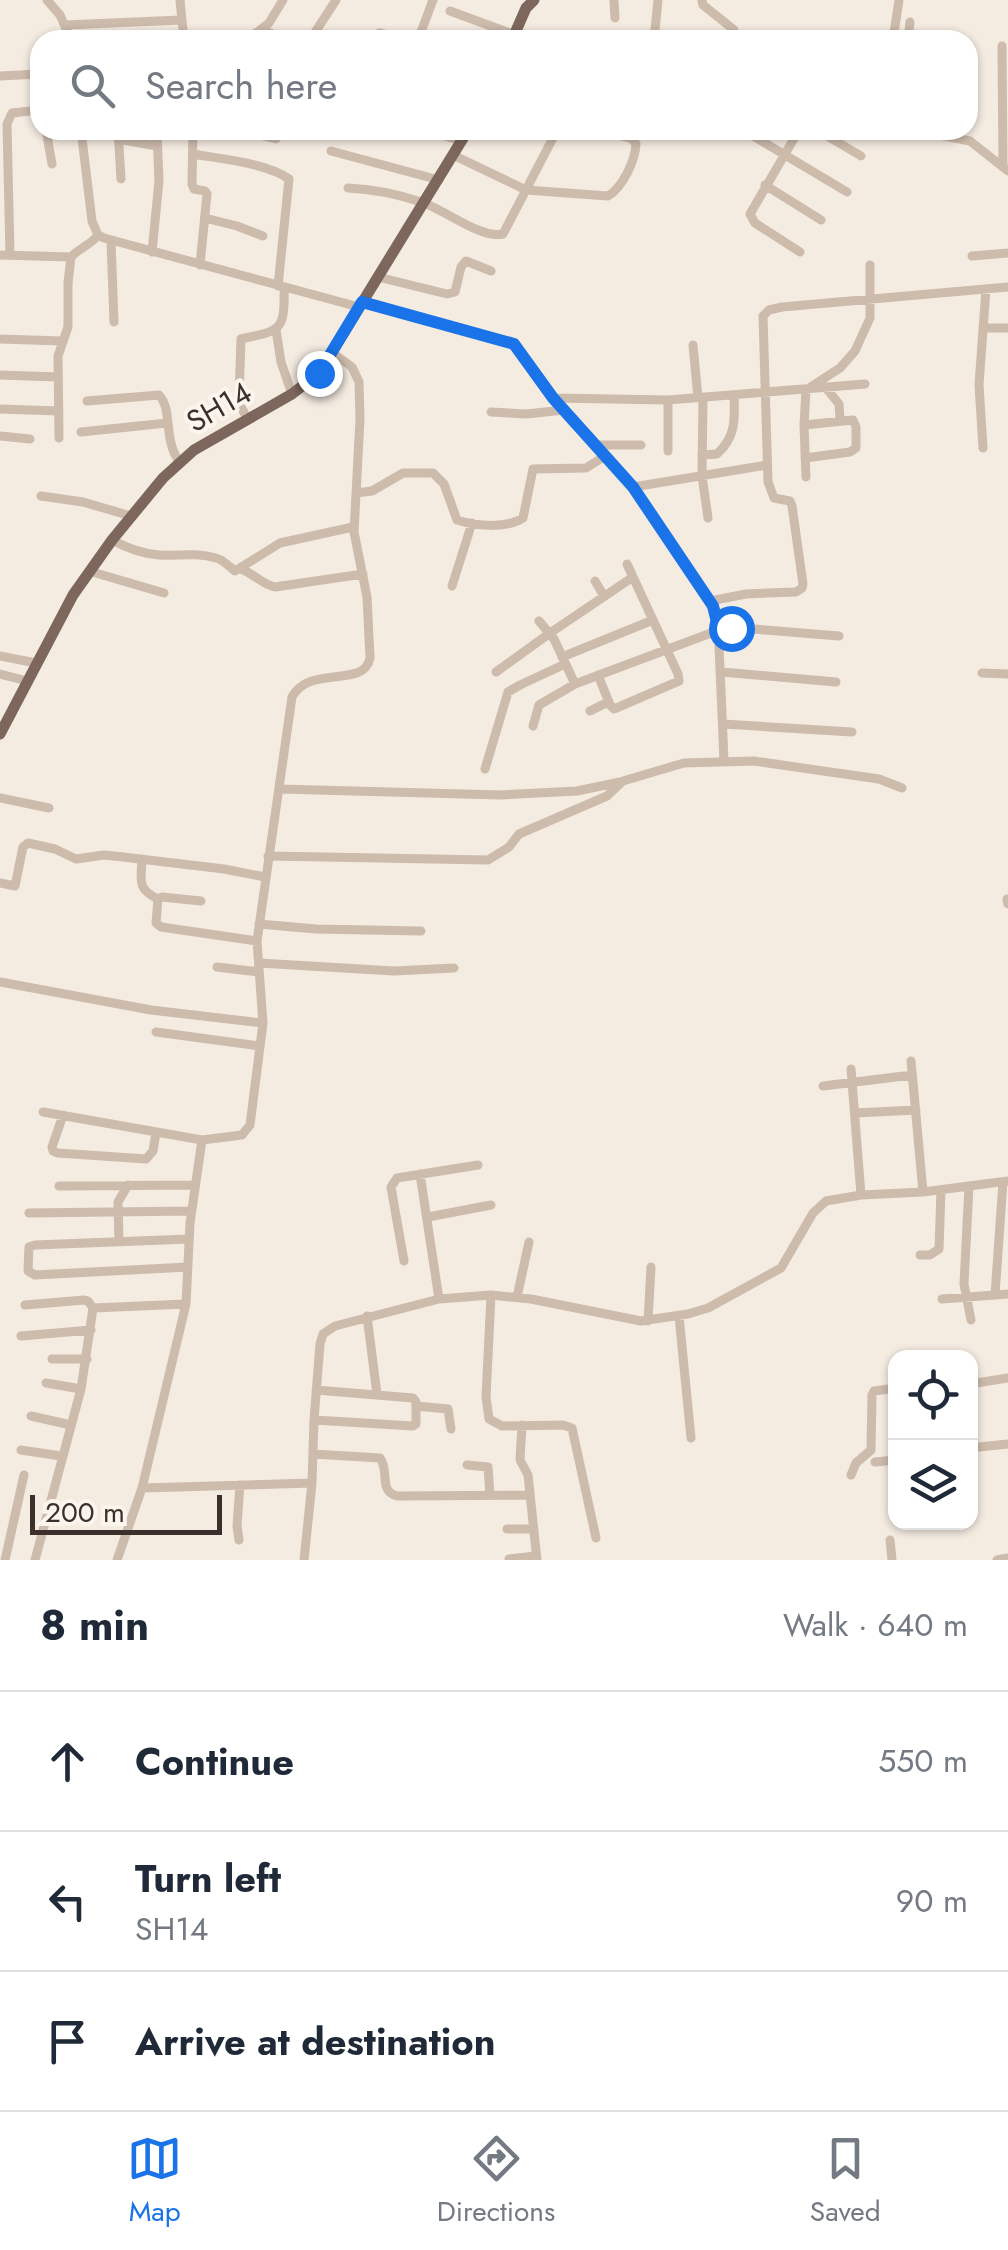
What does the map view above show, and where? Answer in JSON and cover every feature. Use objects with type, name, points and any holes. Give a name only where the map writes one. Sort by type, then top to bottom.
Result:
[{"type":"main road","points":[[517,30],[526,8],[534,0]]},
{"type":"main road","name":"SH14","points":[[0,734],[4,718],[89,571],[112,540],[179,461],[292,394],[319,373],[462,140]]},
{"type":"street","points":[[47,0],[67,30]]},
{"type":"street","points":[[180,0],[183,30]]},
{"type":"street","points":[[262,29],[284,0]]},
{"type":"street","points":[[316,30],[336,0]]},
{"type":"street","points":[[419,0],[432,2],[422,30]]},
{"type":"street","points":[[614,0],[615,18]]},
{"type":"street","points":[[655,30],[658,0]]},
{"type":"street","points":[[702,0],[734,30]]},
{"type":"street","points":[[894,30],[899,0]]},
{"type":"street","points":[[450,11],[495,30]]},
{"type":"street","points":[[66,25],[182,20]]},
{"type":"street","points":[[909,30],[910,22]]},
{"type":"street","points":[[1002,46],[1005,168]]},
{"type":"street","points":[[0,76],[30,74]]},
{"type":"street","points":[[30,111],[12,113],[4,132],[5,255],[71,257]]},
{"type":"street","points":[[48,140],[52,164]]},
{"type":"street","points":[[83,140],[92,221],[98,234],[111,241],[514,344],[553,398],[633,487],[710,602],[719,630],[724,761]]},
{"type":"street","points":[[118,140],[121,179]]},
{"type":"street","points":[[138,140],[157,146]]},
{"type":"street","points":[[152,252],[158,181],[157,140]]},
{"type":"street","points":[[193,140],[192,188],[207,192],[200,265]]},
{"type":"street","points":[[348,188],[425,203],[499,236],[553,140]]},
{"type":"street","points":[[453,155],[526,190],[612,196],[633,160],[636,144],[632,140]]},
{"type":"street","points":[[760,140],[847,192]]},
{"type":"street","points":[[793,140],[752,209],[752,220],[800,252]]},
{"type":"street","points":[[835,140],[861,156]]},
{"type":"street","points":[[972,140],[1005,168]]},
{"type":"street","points":[[331,151],[438,180]]},
{"type":"street","points":[[193,154],[266,169],[289,179],[280,286],[283,318],[276,330],[267,335],[241,339],[239,397],[248,418]]},
{"type":"street","points":[[766,186],[822,220]]},
{"type":"street","points":[[204,218],[263,236]]},
{"type":"street","points":[[59,438],[59,348],[68,326],[71,257],[98,234]]},
{"type":"street","points":[[111,241],[114,322]]},
{"type":"street","points":[[972,256],[1008,253]]},
{"type":"street","points":[[378,276],[447,294],[455,292],[466,261],[491,271]]},
{"type":"street","points":[[806,390],[840,368],[856,351],[870,318],[870,266]]},
{"type":"street","points":[[710,602],[746,594],[796,592],[802,588],[792,506],[774,498],[768,482],[765,313],[782,307],[1008,287]]},
{"type":"street","points":[[982,448],[979,385],[986,289]]},
{"type":"street","points":[[984,328],[1008,328]]},
{"type":"street","points":[[276,330],[292,394]]},
{"type":"street","points":[[0,339],[62,341]]},
{"type":"street","points":[[692,345],[700,398],[702,476],[708,518]]},
{"type":"street","points":[[43,1112],[202,1140],[236,1138],[247,1132],[250,1125],[263,1023],[259,924],[292,697],[312,680],[362,673],[368,667],[369,616],[353,526],[359,382],[352,367],[333,352]]},
{"type":"street","points":[[0,375],[58,377]]},
{"type":"street","points":[[553,398],[668,400],[865,384]]},
{"type":"street","points":[[826,388],[839,404],[840,420]]},
{"type":"street","points":[[806,390],[806,477]]},
{"type":"street","points":[[86,401],[159,395],[165,402],[170,446],[179,461]]},
{"type":"street","points":[[702,455],[717,454],[732,436],[734,395]]},
{"type":"street","points":[[668,400],[668,450]]},
{"type":"street","points":[[0,409],[59,411]]},
{"type":"street","points":[[491,412],[564,410]]},
{"type":"street","points":[[804,425],[848,420],[854,423],[856,448],[805,458]]},
{"type":"street","points":[[81,432],[167,423]]},
{"type":"street","points":[[0,436],[30,439]]},
{"type":"street","points":[[595,445],[642,445]]},
{"type":"street","points":[[356,492],[372,491],[403,473],[433,474],[444,484],[455,518],[461,522],[521,521],[533,469],[586,468],[605,456]]},
{"type":"street","points":[[633,487],[767,465]]},
{"type":"street","points":[[41,496],[83,502],[131,516]]},
{"type":"street","points":[[452,586],[472,524]]},
{"type":"street","points":[[242,569],[280,543],[353,526]]},
{"type":"street","points":[[112,540],[155,555],[216,558],[230,570],[242,569],[253,574],[267,586],[362,574]]},
{"type":"street","points":[[598,676],[611,708],[678,682],[679,678],[626,564]]},
{"type":"street","points":[[89,571],[164,593]]},
{"type":"street","points":[[496,672],[633,577]]},
{"type":"street","points":[[595,580],[604,596]]},
{"type":"street","points":[[485,768],[508,692],[564,660],[653,620]]},
{"type":"street","points":[[539,621],[550,632],[574,684]]},
{"type":"street","points":[[533,726],[539,705],[574,684],[719,630],[741,628],[839,636]]},
{"type":"street","points":[[0,656],[36,663]]},
{"type":"street","points":[[722,672],[836,682]]},
{"type":"street","points":[[982,673],[1008,674]]},
{"type":"street","points":[[0,674],[27,681]]},
{"type":"street","points":[[590,711],[608,702]]},
{"type":"street","points":[[724,724],[852,732]]},
{"type":"street","points":[[280,789],[500,795],[578,791],[684,763],[724,761],[754,761],[879,779],[902,788]]},
{"type":"street","points":[[268,856],[488,860],[509,848],[519,834],[606,796],[623,781]]},
{"type":"street","points":[[0,798],[50,808]]},
{"type":"street","points":[[0,883],[15,886],[23,847],[28,842],[76,859],[104,855],[265,877]]},
{"type":"street","points":[[142,860],[144,891],[158,899],[201,901]]},
{"type":"street","points":[[158,899],[154,920],[158,926],[258,941]]},
{"type":"street","points":[[259,924],[421,931]]},
{"type":"street","points":[[218,967],[394,971],[454,968]]},
{"type":"street","points":[[0,982],[151,1010],[263,1023]]},
{"type":"street","points":[[156,1032],[260,1046]]},
{"type":"street","points":[[911,1061],[923,1192]]},
{"type":"street","points":[[851,1069],[861,1194]]},
{"type":"street","points":[[823,1086],[912,1074]]},
{"type":"street","points":[[855,1113],[916,1110]]},
{"type":"street","points":[[63,1115],[52,1147],[58,1153],[146,1158],[154,1151],[156,1132]]},
{"type":"street","points":[[117,1560],[142,1488],[186,1304],[189,1238],[202,1140]]},
{"type":"street","points":[[404,1260],[391,1187],[397,1178],[478,1165]]},
{"type":"street","points":[[420,1174],[439,1299]]},
{"type":"street","points":[[304,1560],[323,1334],[335,1326],[439,1299],[491,1295],[648,1321],[679,1316],[708,1308],[781,1268],[819,1206],[826,1201],[861,1194],[923,1192],[1006,1182],[995,1295]]},
{"type":"street","points":[[59,1186],[195,1184]]},
{"type":"street","points":[[119,1241],[119,1197],[128,1185]]},
{"type":"street","points":[[970,1186],[964,1298],[970,1320]]},
{"type":"street","points":[[920,1255],[930,1255],[939,1249],[941,1190]]},
{"type":"street","points":[[428,1218],[491,1205]]},
{"type":"street","points":[[30,1213],[192,1211]]},
{"type":"street","points":[[188,1267],[38,1276],[28,1271],[28,1251],[32,1246],[189,1238]]},
{"type":"street","points":[[517,1297],[529,1242]]},
{"type":"street","points":[[648,1321],[651,1267]]},
{"type":"street","points":[[942,1299],[1008,1294]]},
{"type":"street","points":[[491,1295],[488,1418],[494,1423],[563,1424],[572,1428],[596,1538]]},
{"type":"street","points":[[25,1305],[84,1300],[93,1308],[82,1389],[35,1560]]},
{"type":"street","points":[[93,1308],[186,1304]]},
{"type":"street","points":[[366,1316],[376,1394]]},
{"type":"street","points":[[679,1316],[691,1438]]},
{"type":"street","points":[[21,1336],[90,1330]]},
{"type":"street","points":[[52,1359],[87,1359]]},
{"type":"street","points":[[978,1383],[1008,1378]]},
{"type":"street","points":[[46,1382],[82,1389]]},
{"type":"street","points":[[850,1475],[856,1463],[871,1450],[872,1395],[874,1391],[888,1389]]},
{"type":"street","points":[[314,1420],[416,1424],[415,1400],[409,1397],[316,1390]]},
{"type":"street","points":[[416,1406],[448,1409],[450,1429]]},
{"type":"street","points":[[31,1416],[71,1425]]},
{"type":"street","points":[[509,1559],[537,1558],[528,1474],[520,1460],[522,1425]]},
{"type":"street","points":[[978,1447],[1008,1444]]},
{"type":"street","points":[[21,1450],[61,1456]]},
{"type":"street","points":[[313,1454],[380,1458],[385,1467],[386,1489],[391,1495],[530,1495]]},
{"type":"street","points":[[875,1462],[888,1461]]},
{"type":"street","points":[[466,1465],[488,1467],[490,1495]]},
{"type":"street","points":[[5,1560],[24,1475]]},
{"type":"street","points":[[142,1488],[312,1482]]},
{"type":"street","points":[[240,1485],[240,1540]]},
{"type":"street","points":[[507,1529],[534,1528]]},
{"type":"street","points":[[890,1540],[892,1560]]},
{"type":"street","points":[[997,1560],[1008,1558]]},
{"type":"route","points":[[319,373],[362,302],[514,344],[553,398],[633,487],[713,606],[719,630],[731,628]]}]
